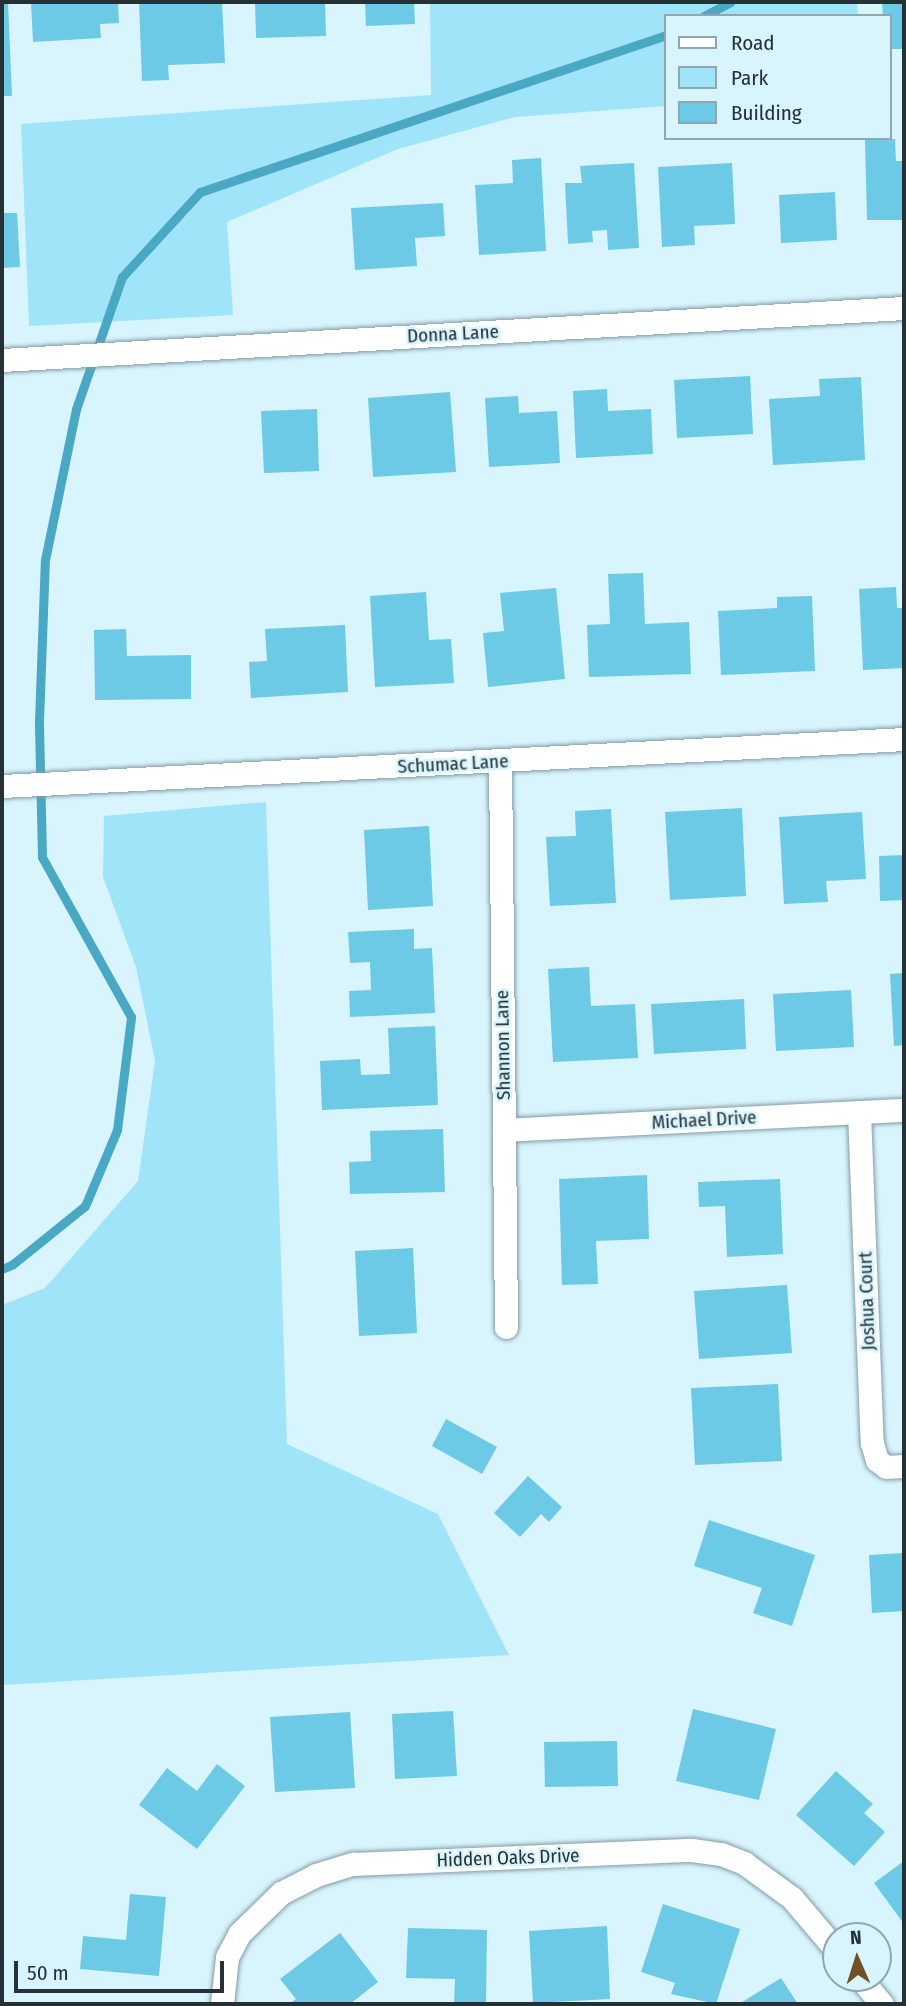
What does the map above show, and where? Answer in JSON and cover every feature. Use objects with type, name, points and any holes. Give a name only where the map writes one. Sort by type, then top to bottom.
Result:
[{"type":"street","name":"Donna Lane","points":[[2,359],[904,308]]},
{"type":"street","name":"Schumac Lane","points":[[12,785],[500,762],[904,739]]},
{"type":"street","name":"Shannon Lane","points":[[500,762],[506,1327]]},
{"type":"street","name":"Michael Drive","points":[[504,1130],[904,1110]]},
{"type":"street","name":"Joshua Court","points":[[859,1112],[872,1443],[877,1460],[886,1467],[904,1466]]},
{"type":"street","name":"Hidden Oaks Drive","points":[[222,2004],[228,1957],[239,1934],[281,1894],[316,1875],[353,1864],[692,1850],[721,1854],[744,1863],[792,1899],[822,1934]]},
{"type":"green space","points":[[430,2],[857,2],[858,14],[664,14],[664,106],[515,117],[398,149],[227,222],[233,315],[29,326],[21,124],[431,95]]},
{"type":"green space","points":[[266,802],[287,1444],[438,1514],[509,1655],[2,1685],[2,1305],[45,1288],[138,1181],[155,1061],[136,967],[103,877],[104,816]]},
{"type":"building","points":[[2,2],[8,2],[12,96],[2,96]]},
{"type":"building","points":[[31,2],[118,2],[119,23],[100,24],[101,38],[33,42]]},
{"type":"building","points":[[139,2],[222,2],[225,63],[168,65],[169,80],[142,81]]},
{"type":"building","points":[[255,2],[325,2],[326,36],[256,38]]},
{"type":"building","points":[[365,2],[414,2],[415,24],[366,26]]},
{"type":"building","points":[[882,2],[904,2],[904,49],[892,49],[892,14],[883,14]]},
{"type":"building","points":[[895,139],[896,161],[904,161],[904,220],[867,220],[865,140]]},
{"type":"building","points":[[541,158],[546,251],[479,255],[475,185],[513,183],[512,160]]},
{"type":"building","points":[[634,163],[639,248],[608,250],[607,230],[592,231],[593,242],[568,244],[565,183],[582,183],[580,166]]},
{"type":"building","points":[[732,163],[735,224],[694,226],[695,245],[662,247],[658,167]]},
{"type":"building","points":[[835,192],[837,240],[781,243],[779,195]]},
{"type":"building","points":[[443,203],[445,236],[415,238],[417,266],[355,270],[351,208]]},
{"type":"building","points":[[2,213],[17,213],[20,267],[2,268]]},
{"type":"building","points":[[750,376],[753,434],[677,438],[674,380]]},
{"type":"building","points":[[861,377],[865,460],[773,465],[769,399],[820,396],[819,379]]},
{"type":"building","points":[[607,389],[608,411],[651,409],[653,454],[576,458],[573,391]]},
{"type":"building","points":[[450,392],[456,472],[373,477],[368,398]]},
{"type":"building","points":[[518,396],[519,413],[557,411],[560,463],[489,467],[485,398]]},
{"type":"building","points":[[317,409],[319,471],[264,473],[261,411]]},
{"type":"building","points":[[643,573],[645,624],[689,622],[691,674],[589,677],[587,625],[610,624],[608,574]]},
{"type":"building","points":[[896,587],[897,608],[904,608],[904,668],[863,670],[859,589]]},
{"type":"building","points":[[556,588],[565,679],[488,687],[483,633],[504,631],[500,593]]},
{"type":"building","points":[[426,592],[429,640],[451,639],[454,683],[375,687],[370,596]]},
{"type":"building","points":[[812,596],[815,671],[721,675],[718,611],[777,608],[777,597]]},
{"type":"building","points":[[345,625],[348,692],[251,698],[249,662],[267,661],[265,629]]},
{"type":"building","points":[[126,629],[127,656],[191,655],[191,699],[95,700],[94,630]]},
{"type":"building","points":[[742,808],[746,896],[670,900],[665,812]]},
{"type":"building","points":[[611,809],[616,903],[550,906],[546,837],[576,836],[575,811]]},
{"type":"building","points":[[862,812],[866,879],[826,881],[828,902],[784,904],[779,817]]},
{"type":"building","points":[[429,826],[433,906],[368,910],[364,830]]},
{"type":"building","points":[[904,855],[904,900],[880,901],[879,856]]},
{"type":"building","points":[[414,929],[414,949],[432,948],[435,1013],[350,1017],[349,991],[371,990],[370,962],[350,963],[348,932]]},
{"type":"building","points":[[589,967],[591,1006],[635,1004],[638,1058],[553,1062],[548,969]]},
{"type":"building","points":[[904,973],[904,1045],[894,1046],[890,974]]},
{"type":"building","points":[[851,990],[854,1047],[776,1051],[773,994]]},
{"type":"building","points":[[744,999],[746,1049],[654,1054],[651,1004]]},
{"type":"building","points":[[435,1026],[438,1105],[322,1110],[320,1061],[360,1059],[361,1075],[390,1074],[388,1028]]},
{"type":"building","points":[[443,1129],[445,1192],[350,1194],[349,1162],[371,1161],[370,1131]]},
{"type":"building","points":[[647,1175],[649,1239],[596,1241],[598,1284],[562,1285],[559,1179]]},
{"type":"building","points":[[780,1179],[783,1254],[727,1257],[725,1206],[699,1207],[698,1182]]},
{"type":"building","points":[[413,1248],[417,1333],[359,1336],[355,1251]]},
{"type":"building","points":[[787,1285],[792,1353],[699,1359],[694,1291]]},
{"type":"building","points":[[778,1384],[782,1461],[695,1465],[691,1388]]},
{"type":"building","points":[[446,1419],[497,1447],[482,1474],[432,1446]]},
{"type":"building","points":[[528,1476],[562,1507],[549,1522],[541,1514],[520,1537],[494,1513]]},
{"type":"building","points":[[709,1520],[815,1555],[792,1626],[753,1613],[762,1588],[694,1566]]},
{"type":"building","points":[[904,1553],[904,1611],[872,1613],[869,1555]]},
{"type":"building","points":[[693,1709],[776,1729],[759,1800],[676,1781]]},
{"type":"building","points":[[453,1711],[457,1776],[395,1779],[392,1714]]},
{"type":"building","points":[[350,1712],[355,1788],[275,1792],[270,1717]]},
{"type":"building","points":[[617,1741],[618,1786],[545,1787],[544,1742]]},
{"type":"building","points":[[217,1764],[245,1786],[197,1849],[139,1805],[167,1768],[197,1791]]},
{"type":"building","points":[[836,1771],[873,1804],[864,1813],[885,1832],[854,1866],[796,1815]]},
{"type":"building","points":[[904,1861],[904,1924],[874,1883]]},
{"type":"building","points":[[130,1894],[166,1897],[159,1976],[80,1969],[83,1936],[126,1940]]},
{"type":"building","points":[[663,1904],[740,1929],[716,2004],[671,1994],[675,1983],[641,1972]]},
{"type":"building","points":[[607,1926],[610,1999],[533,2003],[529,1931]]},
{"type":"building","points":[[408,1928],[487,1930],[486,2004],[454,2004],[455,1979],[406,1978]]},
{"type":"building","points":[[340,1933],[378,1982],[350,2004],[289,2004],[296,1999],[280,1979]]},
{"type":"building","points":[[781,1978],[798,2004],[739,2004]]},
{"type":"waterway","points":[[708,14],[730,2]]},
{"type":"waterway","points":[[2,1269],[13,1264],[85,1206],[117,1130],[131,1017],[42,857],[39,721],[45,560],[76,409],[122,277],[200,192],[664,36]]}]
